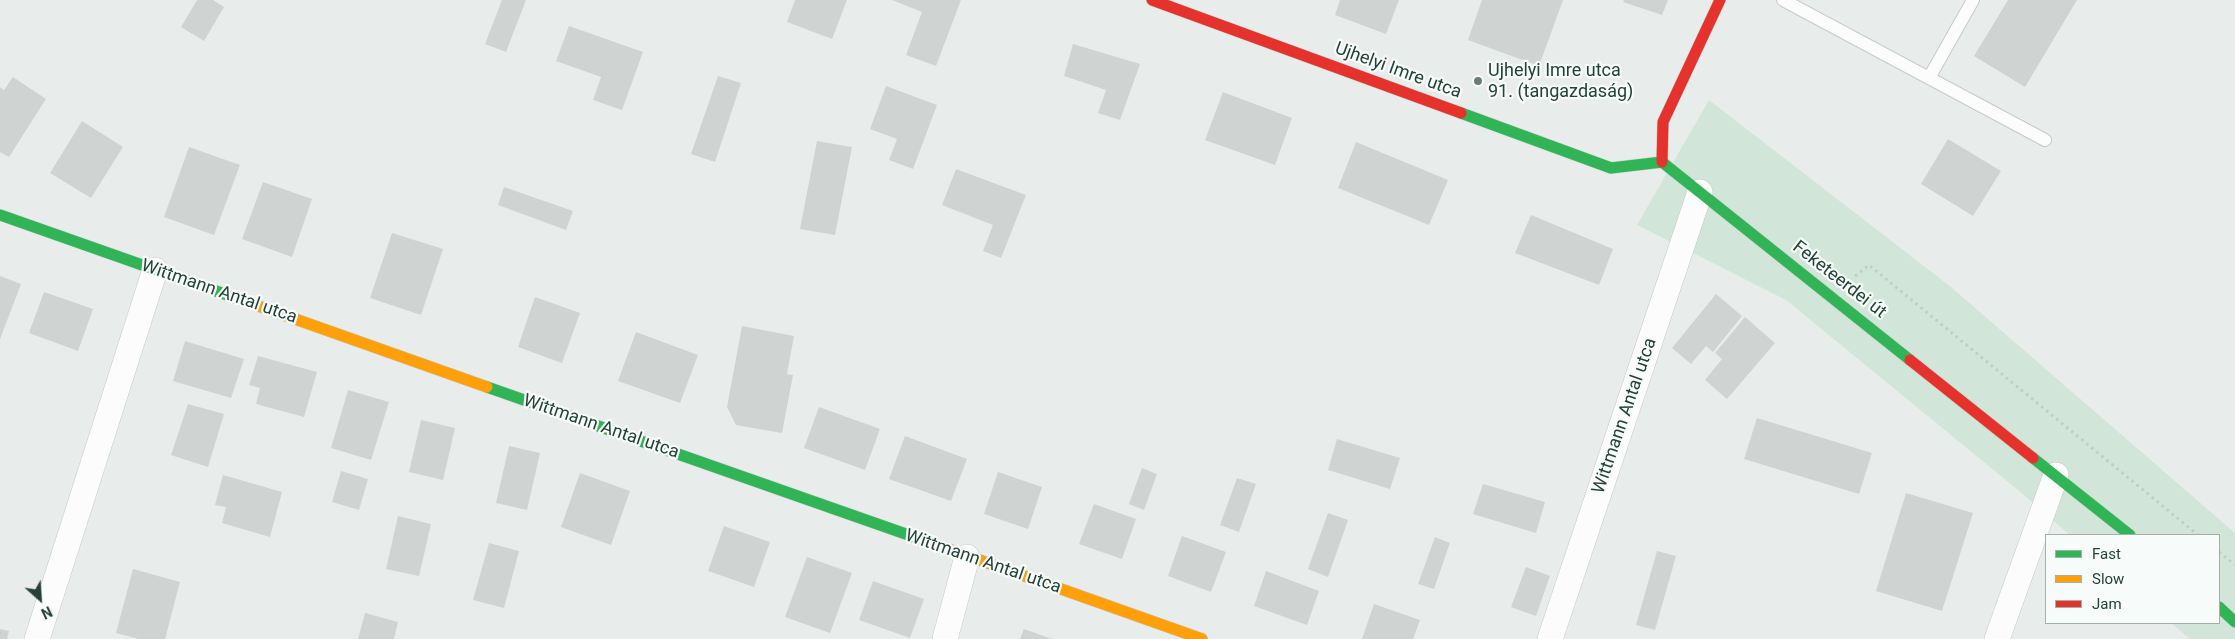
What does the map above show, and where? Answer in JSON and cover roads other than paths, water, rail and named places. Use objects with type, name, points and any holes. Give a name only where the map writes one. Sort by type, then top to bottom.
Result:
[{"type":"street","name":"Ujhelyi Imre utca","points":[[1152,0],[1611,168],[1662,162]]},
{"type":"street","points":[[1662,162],[1663,122],[1720,0]]},
{"type":"street","name":"Feketeerdei út","points":[[1662,162],[2129,534]]},
{"type":"street","name":"Wittmann Antal utca","points":[[1550,639],[1700,192]]},
{"type":"street","name":"Wittmann Antal utca","points":[[0,215],[1202,639]]},
{"type":"street","points":[[37,639],[156,270]]},
{"type":"street","points":[[1997,639],[2056,475]]},
{"type":"street","points":[[945,639],[967,557]]},
{"type":"street","points":[[2220,608],[2235,622]]},
{"type":"lane","points":[[1783,0],[2045,140]]},
{"type":"lane","points":[[1929,78],[1973,0]]},
{"type":"place","name":"Ujhelyi Imre utca 91. (tangazdaság)","points":[[1478,81]]}]
